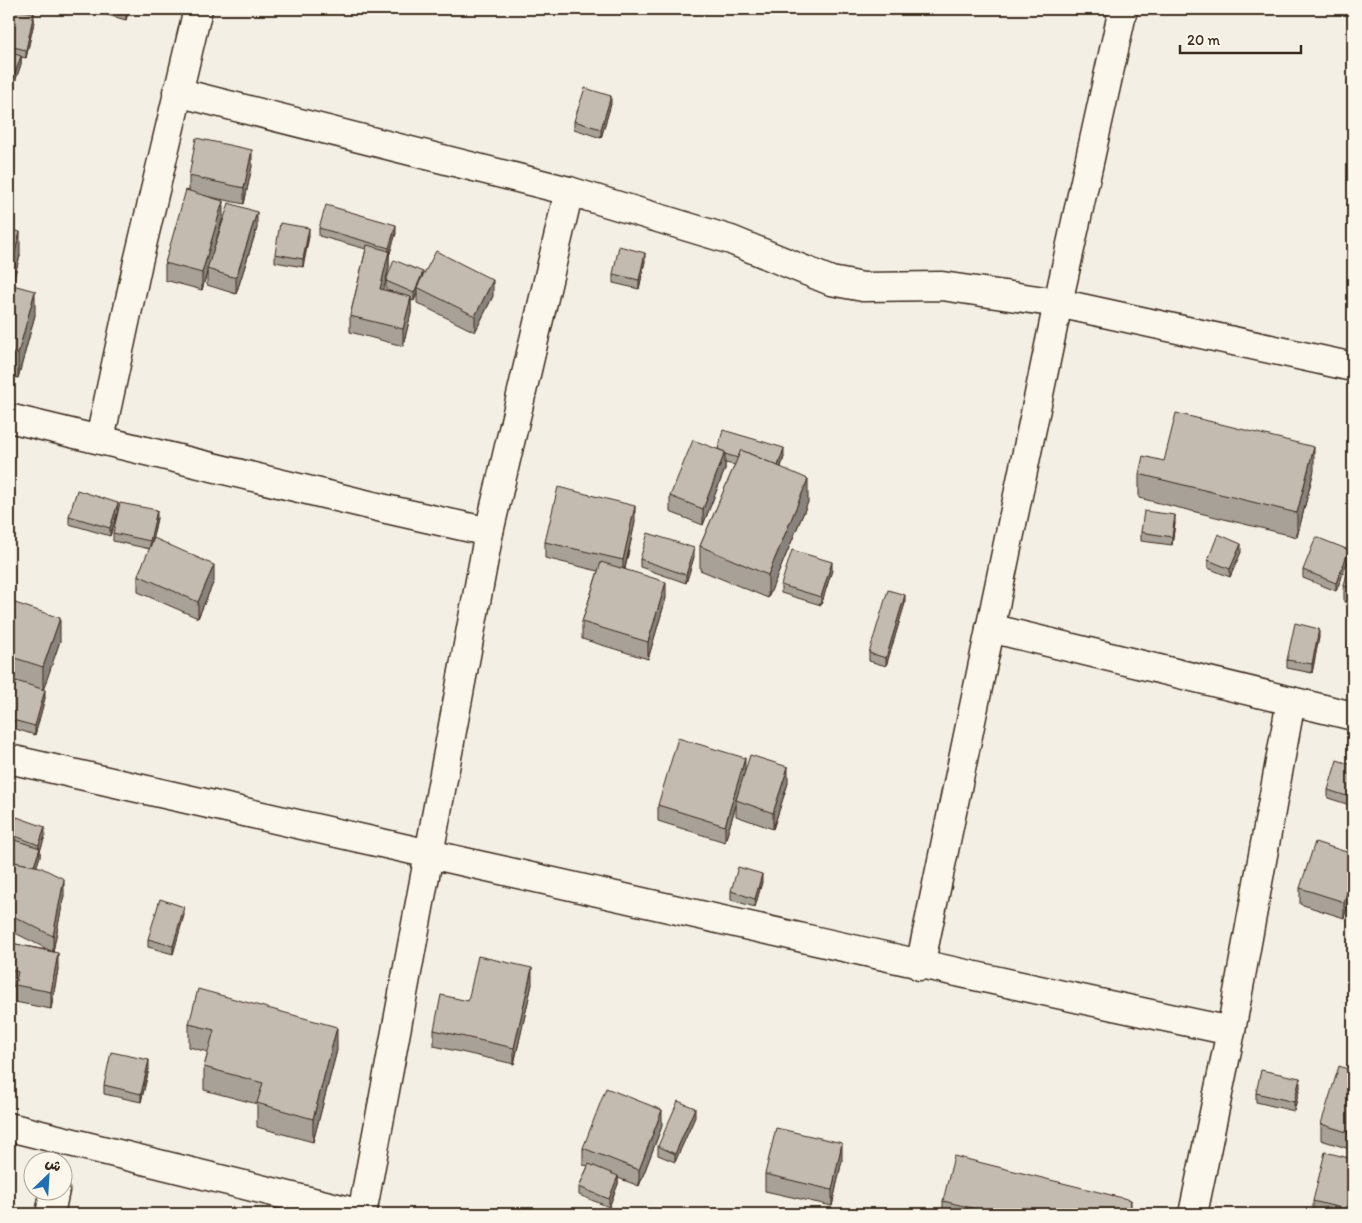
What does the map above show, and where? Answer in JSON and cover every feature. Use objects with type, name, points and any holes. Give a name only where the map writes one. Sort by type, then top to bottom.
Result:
[{"type":"street","points":[[100,439],[198,9]]},
{"type":"street","points":[[920,966],[1058,303],[1123,9]]},
{"type":"street","points":[[178,92],[569,190],[731,240],[831,281],[863,287],[942,286],[1058,303],[1353,367]]},
{"type":"street","points":[[72,1153],[362,1214],[489,532],[569,190]]},
{"type":"street","points":[[9,418],[386,510],[489,532]]},
{"type":"street","points":[[990,628],[1353,716]]},
{"type":"street","points":[[1193,1214],[1231,1031],[1291,701]]},
{"type":"street","points":[[9,759],[429,852],[920,966],[1231,1031]]},
{"type":"street","points":[[9,1128],[60,1150]]},
{"type":"street","points":[[50,1214],[54,1200]]},
{"type":"building","points":[[9,9],[34,13],[26,50],[9,46]]},
{"type":"building","points":[[9,52],[21,56],[14,76],[9,74]]},
{"type":"building","points":[[585,88],[611,96],[601,129],[574,121]]},
{"type":"building","points":[[196,138],[252,150],[244,188],[189,176]]},
{"type":"building","points":[[186,190],[223,201],[202,273],[165,263]]},
{"type":"building","points":[[229,203],[257,212],[236,278],[207,269]]},
{"type":"building","points":[[326,205],[396,225],[389,248],[319,228]]},
{"type":"building","points":[[280,223],[309,228],[303,259],[275,254]]},
{"type":"building","points":[[9,229],[20,232],[9,275]]},
{"type":"building","points":[[367,245],[389,251],[380,289],[411,297],[403,329],[350,316]]},
{"type":"building","points":[[619,246],[645,253],[639,280],[613,274]]},
{"type":"building","points":[[436,251],[493,280],[475,316],[417,287]]},
{"type":"building","points":[[394,260],[423,272],[414,293],[386,281]]},
{"type":"building","points":[[9,284],[35,291],[18,354],[9,352]]},
{"type":"building","points":[[1176,413],[1314,447],[1297,513],[1139,474],[1143,456],[1164,461]]},
{"type":"building","points":[[723,430],[784,448],[778,466],[741,450],[738,458],[725,454],[725,452],[718,449]]},
{"type":"building","points":[[693,440],[725,452],[703,509],[670,496]]},
{"type":"building","points":[[741,450],[808,479],[768,575],[700,546]]},
{"type":"building","points":[[558,487],[635,506],[623,560],[545,542]]},
{"type":"building","points":[[77,490],[118,503],[110,528],[69,516]]},
{"type":"building","points":[[120,503],[157,510],[150,541],[113,533]]},
{"type":"building","points":[[1144,511],[1175,515],[1172,537],[1141,532]]},
{"type":"building","points":[[648,533],[694,548],[686,575],[640,559]]},
{"type":"building","points":[[1218,534],[1241,544],[1230,569],[1208,560]]},
{"type":"building","points":[[1316,537],[1349,550],[1336,583],[1303,570]]},
{"type":"building","points":[[154,538],[214,565],[198,602],[138,575]]},
{"type":"building","points":[[792,550],[832,562],[821,597],[781,585]]},
{"type":"building","points":[[1353,551],[1353,588],[1344,586]]},
{"type":"building","points":[[601,562],[666,582],[648,642],[582,622]]},
{"type":"building","points":[[888,590],[905,595],[886,658],[869,653]]},
{"type":"building","points":[[9,601],[60,618],[43,667],[9,656]]},
{"type":"building","points":[[1295,623],[1319,629],[1312,664],[1287,660]]},
{"type":"building","points":[[16,681],[45,690],[35,726],[9,719],[9,708]]},
{"type":"building","points":[[678,738],[745,758],[725,826],[658,805]]},
{"type":"building","points":[[750,755],[788,767],[773,813],[736,800]]},
{"type":"building","points":[[1337,760],[1353,765],[1353,798],[1328,790]]},
{"type":"building","points":[[17,817],[45,827],[39,845],[10,834]]},
{"type":"building","points":[[11,839],[40,848],[34,866],[9,861]]},
{"type":"building","points":[[1315,842],[1353,854],[1353,874],[1344,902],[1300,888]]},
{"type":"building","points":[[9,861],[40,867],[64,879],[53,936],[13,916],[9,925]]},
{"type":"building","points":[[738,867],[762,874],[755,899],[731,891]]},
{"type":"building","points":[[160,899],[184,907],[173,946],[148,939]]},
{"type":"building","points":[[9,940],[16,944],[58,953],[51,992],[15,985],[18,972],[9,968]]},
{"type":"building","points":[[478,956],[532,968],[514,1048],[434,1030],[441,995],[468,1001]]},
{"type":"building","points":[[198,989],[337,1027],[313,1119],[257,1103],[263,1083],[204,1067],[214,1030],[189,1024]]},
{"type":"building","points":[[111,1052],[149,1060],[141,1094],[104,1085]]},
{"type":"building","points":[[1339,1066],[1353,1071],[1353,1134],[1321,1124]]},
{"type":"building","points":[[1261,1070],[1300,1078],[1294,1102],[1256,1093]]},
{"type":"building","points":[[606,1088],[662,1110],[639,1170],[583,1148]]},
{"type":"building","points":[[678,1101],[695,1108],[675,1154],[658,1146]]},
{"type":"building","points":[[776,1128],[842,1143],[832,1190],[765,1174]]},
{"type":"building","points":[[1325,1152],[1353,1159],[1353,1211],[1313,1201]]},
{"type":"building","points":[[954,1156],[1131,1200],[1128,1214],[997,1214],[943,1201]]},
{"type":"building","points":[[589,1164],[618,1176],[609,1199],[579,1187]]},
{"type":"building","points":[[732,1210],[750,1214],[731,1214]]}]
